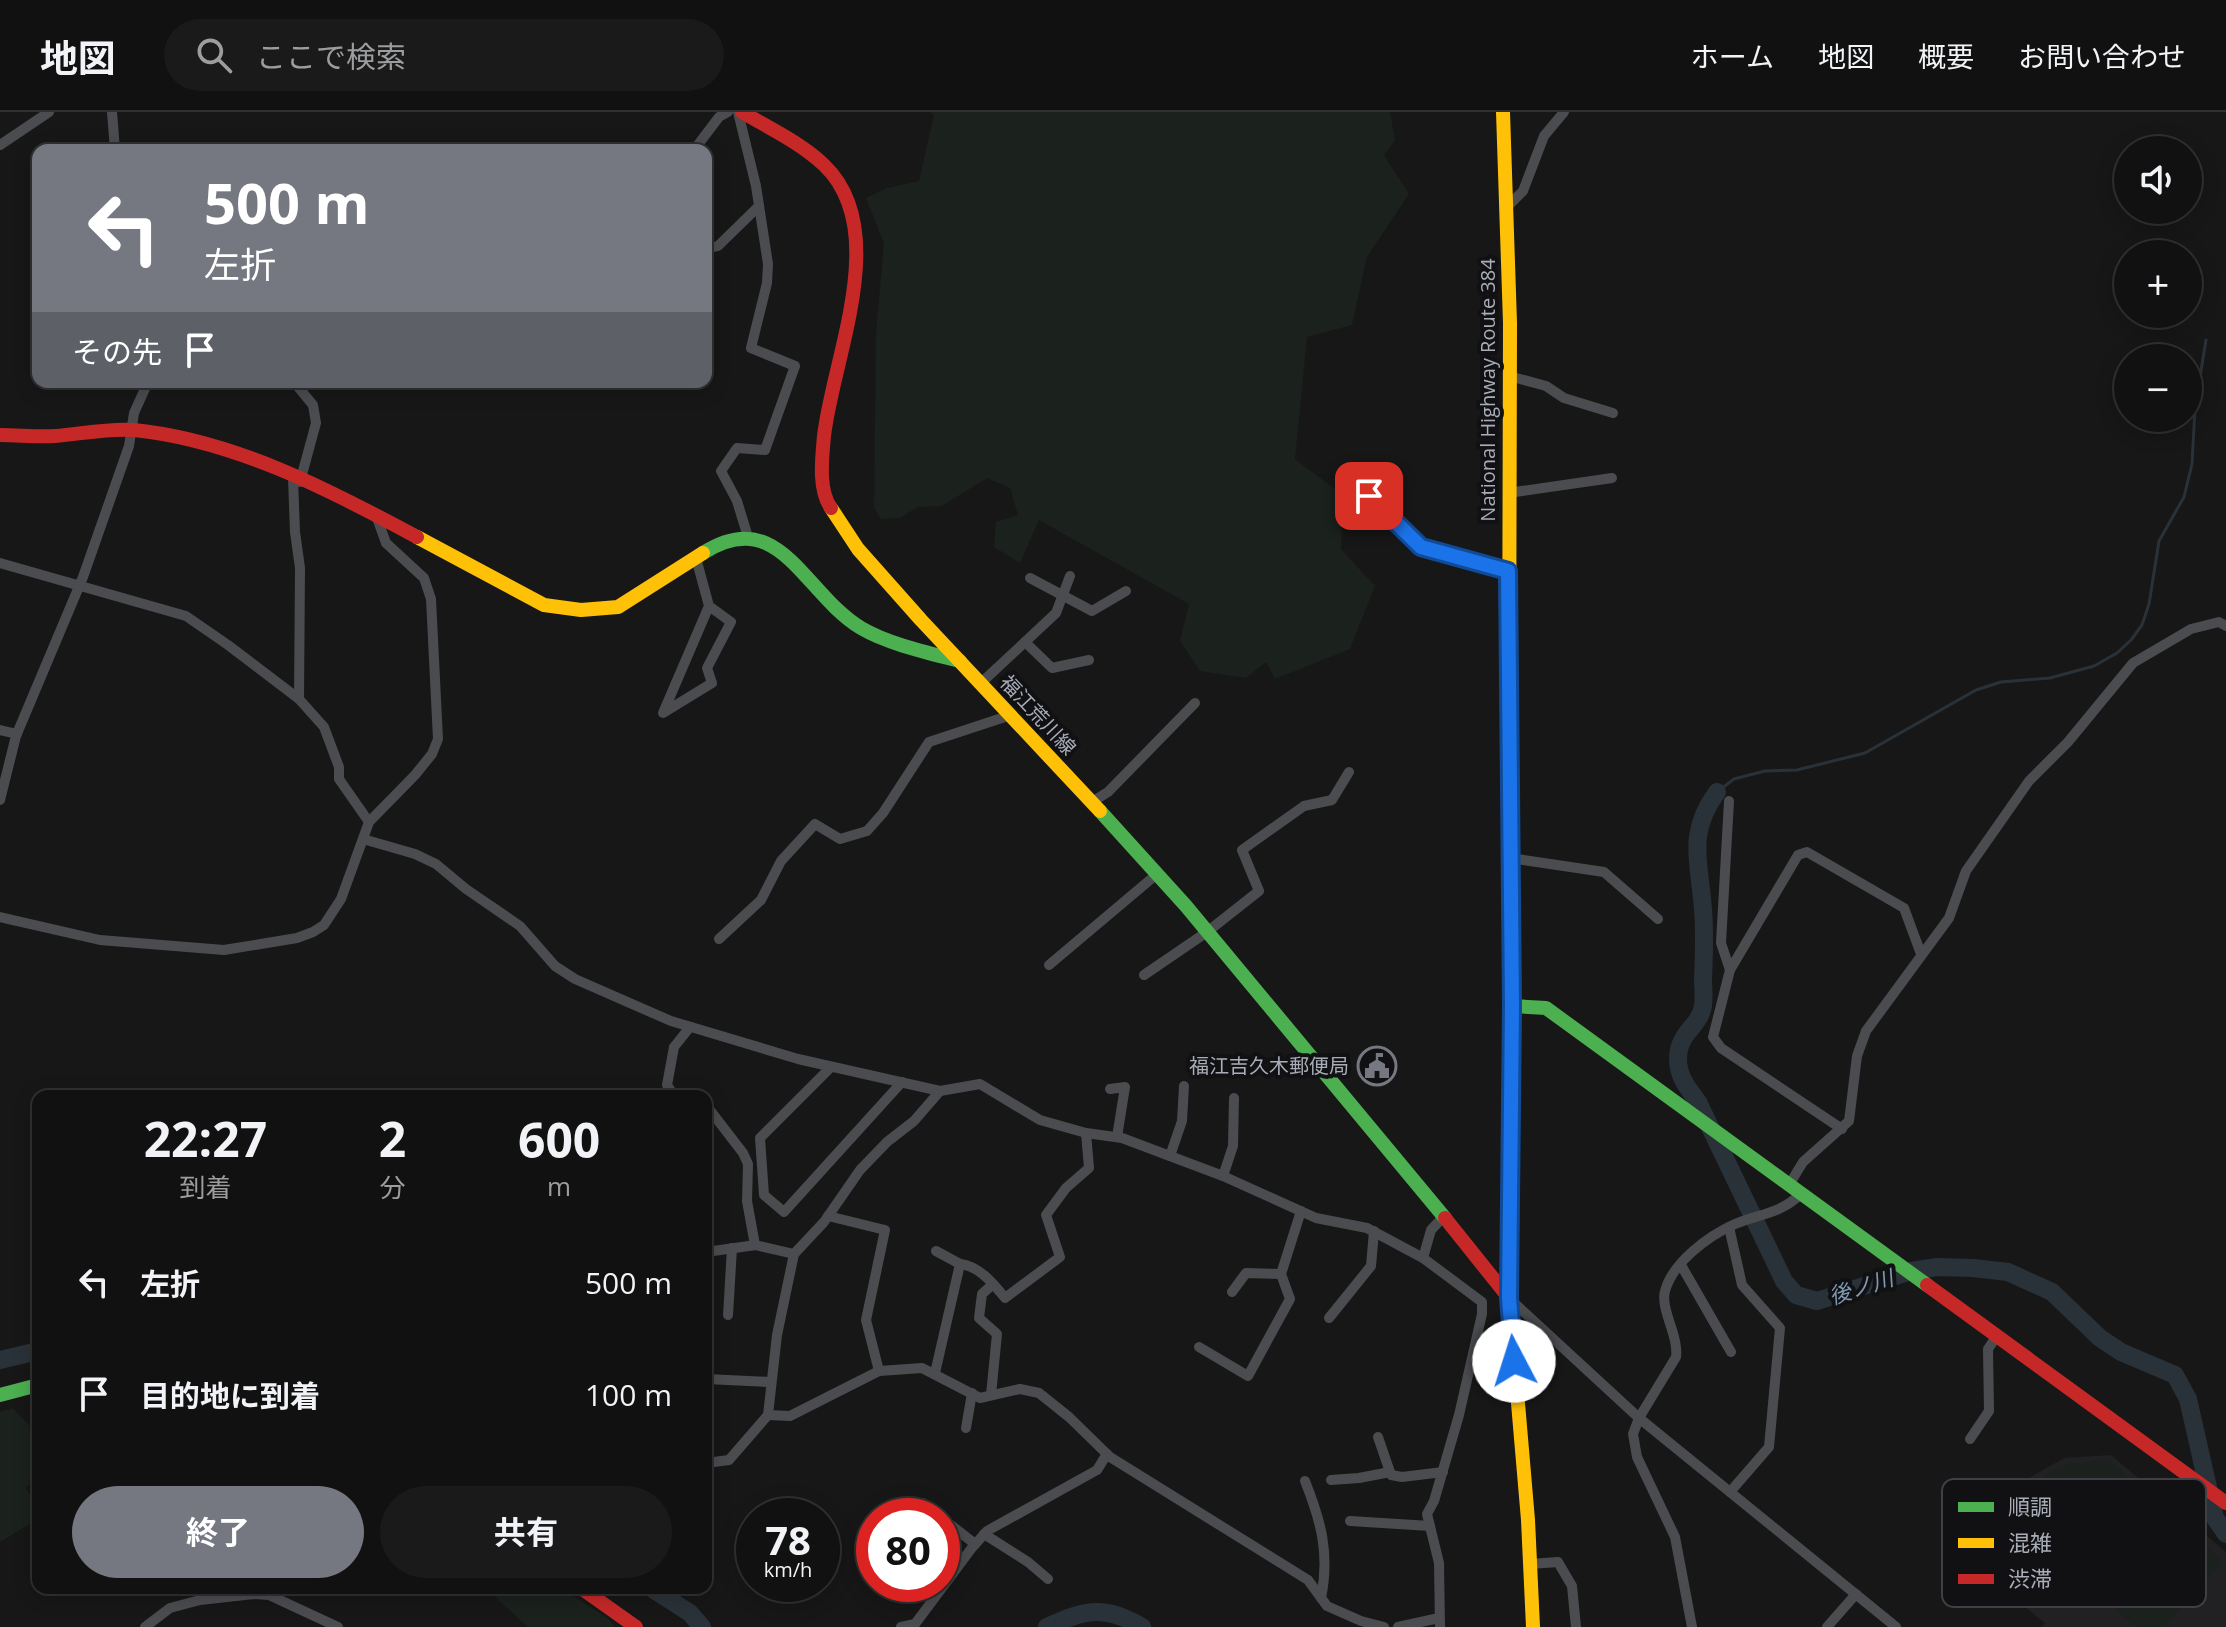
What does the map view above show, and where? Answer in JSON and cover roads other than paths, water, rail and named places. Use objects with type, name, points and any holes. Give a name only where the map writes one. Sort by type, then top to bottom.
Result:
[{"type":"main road","name":"福江荒川線","points":[[740,112],[798,146],[825,166],[842,189],[852,218],[858,248],[856,282],[828,402],[823,448],[824,498],[858,549],[1092,802],[1207,932],[1509,1298]]},
{"type":"main road","name":"National Highway Route 384","points":[[1503,112],[1510,323],[1508,571],[1512,1006],[1509,1298],[1533,1627]]},
{"type":"main road","points":[[0,435],[52,436],[131,430],[184,438],[257,460],[376,515],[544,605],[569,610],[599,611],[618,607],[722,541],[748,537],[765,542],[789,558],[832,607],[863,629],[960,661]]},
{"type":"main road","points":[[1512,1006],[1546,1008],[2193,1479]]},
{"type":"main road","points":[[0,1395],[32,1387]]},
{"type":"main road","points":[[2206,1488],[2224,1501]]},
{"type":"main road","points":[[589,1594],[636,1627]]},
{"type":"street","points":[[0,145],[49,112]]},
{"type":"street","points":[[112,112],[115,144]]},
{"type":"street","points":[[699,144],[719,117],[728,112]]},
{"type":"street","points":[[740,112],[768,264],[767,283],[751,348],[795,366],[765,450],[737,448],[721,471],[737,501],[748,537]]},
{"type":"street","points":[[1507,207],[1523,191],[1544,136],[1564,112]]},
{"type":"street","points":[[712,248],[718,246],[759,206]]},
{"type":"street","points":[[1509,376],[1546,386],[1564,398],[1613,413]]},
{"type":"street","points":[[0,800],[5,762],[79,585],[129,446],[134,413],[145,388]]},
{"type":"street","points":[[299,388],[313,405],[316,423],[297,480],[295,532],[300,568],[299,699]]},
{"type":"street","points":[[1508,493],[1612,478]]},
{"type":"street","points":[[1350,488],[1369,496],[1421,547],[1508,571]]},
{"type":"street","points":[[0,917],[100,940],[224,950],[297,938],[324,925],[334,912],[369,822],[415,775],[432,754],[438,739],[431,599],[424,578],[386,543],[376,515]]},
{"type":"street","points":[[696,558],[709,606],[663,713],[712,683],[707,668],[731,622],[709,606]]},
{"type":"street","points":[[0,563],[186,616],[299,699],[324,727],[339,767],[339,779],[369,822]]},
{"type":"street","points":[[981,683],[1056,613],[1070,576]]},
{"type":"street","points":[[1030,578],[1092,611],[1126,591]]},
{"type":"street","points":[[1692,1627],[1675,1537],[1637,1457],[1633,1434],[1639,1418],[1676,1357],[1678,1347],[1664,1294],[1673,1273],[1711,1237],[1729,1227],[1786,1208],[1803,1162],[1849,1121],[1857,1056],[1866,1031],[1949,918],[1966,871],[2029,781],[2068,742],[2133,663],[2191,629],[2219,622],[2226,626]]},
{"type":"street","points":[[1025,642],[1052,668],[1089,660]]},
{"type":"street","points":[[1092,802],[1108,792],[1195,703]]},
{"type":"street","points":[[719,939],[761,900],[781,861],[815,824],[840,839],[867,831],[883,813],[929,742],[1011,715]]},
{"type":"street","points":[[0,730],[17,734]]},
{"type":"street","points":[[1144,975],[1207,932],[1259,891],[1242,850],[1304,806],[1332,800],[1349,772]]},
{"type":"street","points":[[1729,801],[1721,943],[1730,970]]},
{"type":"street","points":[[363,839],[397,848],[436,864],[520,926],[546,958],[575,979],[628,1004],[690,1027],[831,1067],[940,1091],[980,1084],[1040,1120],[1086,1133],[1117,1137],[1223,1176],[1316,1218],[1374,1231],[1423,1258],[1482,1302],[1463,1401],[1443,1472],[1427,1514],[1439,1563],[1439,1622],[1398,1627]]},
{"type":"street","points":[[1842,1129],[1721,1048],[1713,1037],[1730,970],[1798,855],[1807,852],[1904,908],[1921,954]]},
{"type":"street","points":[[1510,858],[1604,872],[1658,919]]},
{"type":"street","points":[[1049,965],[1157,874]]},
{"type":"street","points":[[670,1090],[667,1085],[674,1047],[690,1027]]},
{"type":"street","points":[[831,1067],[760,1138],[764,1195],[784,1212],[902,1082]]},
{"type":"street","points":[[1170,1156],[1182,1121],[1184,1086]]},
{"type":"street","points":[[1110,1089],[1125,1087],[1117,1137]]},
{"type":"street","points":[[712,1462],[729,1460],[768,1415],[777,1335],[794,1254],[828,1216],[860,1170],[887,1142],[914,1121],[940,1091]]},
{"type":"street","points":[[1223,1176],[1233,1146],[1234,1098]]},
{"type":"street","points":[[712,1113],[748,1164],[747,1201],[756,1245]]},
{"type":"street","points":[[936,1251],[960,1264],[969,1265],[1005,1298],[1060,1257],[1046,1215],[1066,1188],[1089,1168],[1086,1133]]},
{"type":"street","points":[[1199,1347],[1248,1376],[1290,1299],[1281,1274],[1301,1211]]},
{"type":"street","points":[[828,1216],[885,1230],[866,1320],[879,1371]]},
{"type":"street","points":[[1423,1258],[1431,1230],[1444,1216]]},
{"type":"street","points":[[1729,1227],[1742,1285],[1780,1328],[1769,1447],[1730,1492]]},
{"type":"street","points":[[1329,1318],[1371,1266],[1374,1231]]},
{"type":"street","points":[[712,1251],[756,1245],[794,1254]]},
{"type":"street","points":[[728,1315],[732,1248]]},
{"type":"street","points":[[935,1373],[960,1264]]},
{"type":"street","points":[[1681,1265],[1731,1352]]},
{"type":"street","points":[[1232,1292],[1246,1273],[1281,1274]]},
{"type":"street","points":[[991,1395],[997,1334],[979,1318],[982,1294],[993,1284]]},
{"type":"street","points":[[1509,1298],[1639,1418],[1896,1627]]},
{"type":"street","points":[[1970,1439],[1989,1411],[1988,1349],[1996,1337]]},
{"type":"street","points":[[768,1415],[790,1416],[879,1371],[922,1368],[980,1398],[1020,1389],[1039,1393],[1107,1454],[1308,1580],[1327,1606],[1383,1627]]},
{"type":"street","points":[[712,1379],[770,1382]]},
{"type":"street","points":[[966,1428],[972,1393]]},
{"type":"street","points":[[1378,1437],[1391,1475],[1402,1477],[1443,1472]]},
{"type":"street","points":[[960,1562],[984,1534],[1097,1470],[1107,1454]]},
{"type":"street","points":[[1331,1480],[1390,1472]]},
{"type":"street","points":[[1305,1481],[1317,1510],[1324,1540],[1326,1573],[1321,1598]]},
{"type":"street","points":[[1350,1521],[1430,1526]]},
{"type":"street","points":[[960,1532],[975,1544]]},
{"type":"street","points":[[984,1534],[1028,1562],[1048,1579]]},
{"type":"street","points":[[1530,1564],[1558,1562],[1572,1586],[1576,1627]]},
{"type":"street","points":[[145,1627],[170,1608],[200,1600],[254,1594],[269,1595],[338,1627]]},
{"type":"street","points":[[1827,1627],[1856,1594]]},
{"type":"street","points":[[901,1627],[915,1624],[930,1602]]},
{"type":"waterway","points":[[1717,792],[1734,779],[1765,771],[1797,770],[1865,753],[1976,690],[2001,682],[2050,678],[2094,666],[2117,653],[2142,625],[2149,604],[2159,541],[2184,497],[2192,464],[2195,408],[2206,340]]},
{"type":"waterway","name":"後ノ川","points":[[1717,792],[1701,822],[1697,849],[1704,927],[1704,999],[1700,1016],[1681,1043],[1678,1065],[1784,1281],[1796,1295],[1817,1301],[1911,1271],[1937,1267],[1973,1268],[2008,1272],[2052,1292],[2100,1338],[2121,1352],[2175,1375],[2188,1399],[2215,1518],[2226,1534]]},
{"type":"waterway","points":[[0,1360],[32,1352]]},
{"type":"waterway","points":[[660,1594],[690,1613],[702,1627]]},
{"type":"waterway","points":[[1047,1627],[1094,1612],[1116,1615],[1142,1627]]},
{"type":"place","name":"福江吉久木郵便局","points":[[1377,1066]]}]
